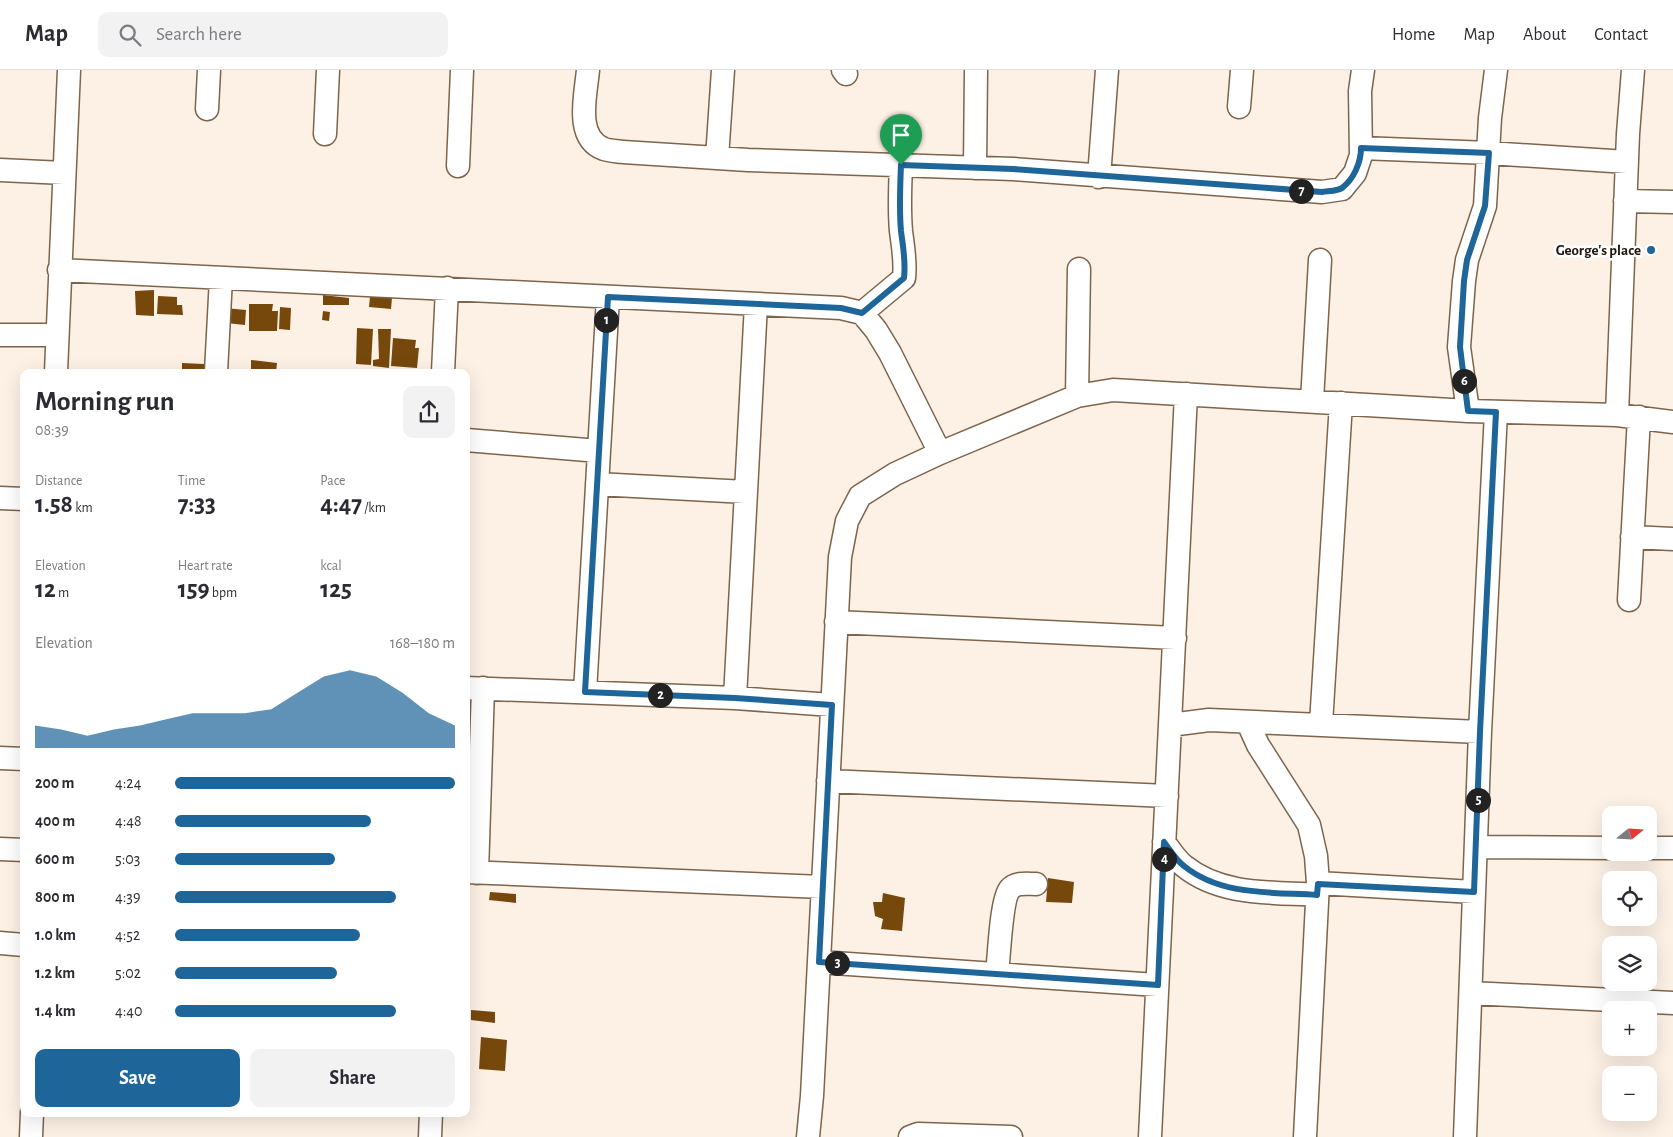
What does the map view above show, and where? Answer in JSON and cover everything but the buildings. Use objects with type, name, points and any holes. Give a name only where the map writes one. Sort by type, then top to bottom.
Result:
[{"type":"street","points":[[56,369],[69,70]]},
{"type":"street","points":[[207,109],[209,70]]},
{"type":"street","points":[[325,134],[328,70]]},
{"type":"street","points":[[458,166],[462,70]]},
{"type":"street","points":[[588,70],[584,121],[589,137],[603,149],[717,158],[975,168],[1322,192],[1342,189],[1355,174],[1361,155],[1360,91],[1363,70]]},
{"type":"street","points":[[717,158],[723,70]]},
{"type":"street","points":[[975,168],[976,70]]},
{"type":"street","points":[[1099,177],[1107,70]]},
{"type":"street","points":[[1239,107],[1242,70]]},
{"type":"street","points":[[1468,411],[1460,347],[1464,281],[1467,260],[1485,206],[1496,70]]},
{"type":"street","points":[[1629,600],[1632,537],[1625,200],[1633,70]]},
{"type":"street","points":[[1361,148],[1489,153],[1627,162]]},
{"type":"street","points":[[862,313],[904,278],[906,262],[901,231],[899,195],[901,165]]},
{"type":"street","points":[[0,170],[64,173]]},
{"type":"street","points":[[1625,200],[1673,202]]},
{"type":"street","points":[[1312,401],[1320,260]]},
{"type":"street","points":[[60,270],[841,308],[862,313],[876,330],[940,452]]},
{"type":"street","points":[[1077,396],[1080,270]]},
{"type":"street","points":[[216,369],[221,278]]},
{"type":"street","points":[[443,369],[447,288]]},
{"type":"street","points":[[585,692],[608,297]]},
{"type":"street","points":[[735,698],[756,304]]},
{"type":"street","points":[[0,335],[57,334]]},
{"type":"street","points":[[808,1137],[812,1096],[840,557],[847,521],[860,496],[895,474],[940,452],[1077,396],[1113,390],[1468,411],[1628,416],[1673,422]]},
{"type":"street","points":[[1150,1137],[1186,394]]},
{"type":"street","points":[[1321,724],[1341,403]]},
{"type":"street","points":[[1465,1137],[1480,732],[1496,412]]},
{"type":"street","points":[[470,440],[599,450]]},
{"type":"street","points":[[597,484],[746,492]]},
{"type":"street","points":[[0,498],[20,499]]},
{"type":"street","points":[[1632,537],[1673,539]]},
{"type":"street","points":[[836,622],[1175,638]]},
{"type":"street","points":[[822,887],[472,873],[474,688],[735,698],[832,705]]},
{"type":"street","points":[[1170,725],[1209,720],[1480,732]]},
{"type":"street","points":[[1248,723],[1258,745],[1309,826],[1316,856],[1317,889],[1305,1137]]},
{"type":"street","points":[[0,758],[20,759]]},
{"type":"street","points":[[828,781],[1167,796]]},
{"type":"street","points":[[1164,842],[1182,865],[1203,880],[1230,889],[1474,892]]},
{"type":"street","points":[[1476,847],[1602,848]]},
{"type":"street","points":[[1658,848],[1673,848]]},
{"type":"street","points":[[0,849],[20,850]]},
{"type":"street","points":[[997,974],[1004,900],[1010,889],[1017,884],[1036,884]]},
{"type":"street","points":[[0,943],[20,945]]},
{"type":"street","points":[[819,962],[1158,985]]},
{"type":"street","points":[[1471,994],[1673,1003]]},
{"type":"street","points":[[31,1137],[32,1117]]},
{"type":"street","points":[[430,1117],[430,1137]]},
{"type":"street","points":[[910,1137],[918,1134],[1011,1137]]},
{"type":"place","name":"George's place","points":[[1651,250]]},
{"type":"route","points":[[1361,148],[1489,153],[1485,206],[1467,260],[1460,347],[1468,411],[1496,412],[1474,892],[1318,884],[1317,895],[1230,889],[1203,880],[1182,865],[1164,842],[1158,985],[819,962],[832,705],[735,698],[585,692],[608,297],[841,308],[862,313],[876,299],[895,287],[904,278],[906,262],[901,231],[899,195],[901,165],[1013,169],[1099,177],[1322,192],[1342,189],[1355,174],[1361,155],[1361,148]]}]
